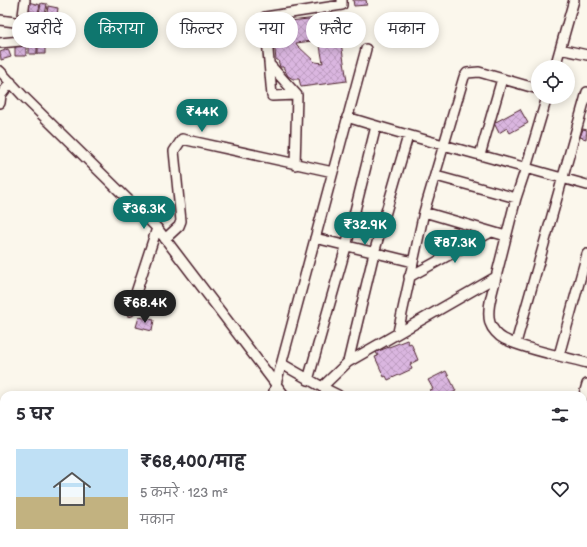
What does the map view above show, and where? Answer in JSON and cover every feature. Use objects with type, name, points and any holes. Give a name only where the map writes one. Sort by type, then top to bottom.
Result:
[{"type":"street","points":[[23,12],[25,0]]},
{"type":"street","points":[[297,95],[272,96],[266,17],[342,5],[342,0]]},
{"type":"street","points":[[557,60],[574,0]]},
{"type":"street","points":[[0,20],[12,22]]},
{"type":"street","points":[[0,43],[12,42]]},
{"type":"street","points":[[274,391],[366,49]]},
{"type":"street","points":[[560,49],[587,55]]},
{"type":"street","points":[[270,65],[297,95],[295,165]]},
{"type":"street","points":[[0,70],[157,228],[281,391]]},
{"type":"street","points":[[398,332],[424,212],[436,176],[464,77],[467,73],[479,72],[531,87]]},
{"type":"street","points":[[480,155],[502,79]]},
{"type":"street","points":[[0,98],[11,82]]},
{"type":"street","points":[[516,343],[587,92]]},
{"type":"street","points":[[545,104],[506,236],[489,311],[490,323],[495,332],[503,338],[587,363]]},
{"type":"street","points":[[347,117],[408,136],[445,144],[587,185]]},
{"type":"street","points":[[308,380],[346,247],[376,126]]},
{"type":"street","points":[[348,362],[374,253],[408,136]]},
{"type":"street","points":[[165,238],[179,226],[181,221],[174,151],[182,139],[295,165],[333,172]]},
{"type":"street","points":[[436,176],[516,198]]},
{"type":"street","points":[[424,212],[506,236]]},
{"type":"street","points":[[130,311],[157,228]]},
{"type":"street","points":[[409,277],[491,232]]},
{"type":"street","points":[[316,238],[346,247],[412,262]]},
{"type":"street","points":[[559,355],[587,254]]},
{"type":"street","points":[[322,387],[348,362],[496,277]]},
{"type":"street","points":[[282,364],[330,391]]},
{"type":"building","points":[[353,0],[366,0],[367,5],[354,6]]},
{"type":"building","points":[[28,2],[40,5],[38,12],[26,10]]},
{"type":"building","points":[[41,3],[47,4],[46,12],[39,12]]},
{"type":"building","points":[[48,6],[58,8],[57,12],[47,12]]},
{"type":"building","points":[[306,19],[306,42],[298,43],[298,20]]},
{"type":"building","points":[[298,46],[315,62],[323,63],[320,48],[342,48],[347,81],[301,87],[299,79],[293,79],[288,76],[283,67],[280,67],[278,60],[276,60],[275,48],[298,48]]},
{"type":"building","points":[[15,48],[26,48],[26,56],[15,56]]},
{"type":"building","points":[[29,48],[37,48],[37,54],[29,54]]},
{"type":"building","points":[[38,48],[45,48],[45,54],[38,54]]},
{"type":"building","points":[[8,49],[11,57],[1,60],[0,52]]},
{"type":"building","points":[[520,109],[528,123],[510,133],[507,128],[499,133],[494,123]]},
{"type":"building","points":[[583,129],[587,130],[586,139],[580,137]]},
{"type":"building","points":[[139,317],[154,320],[152,331],[136,327]]},
{"type":"building","points":[[407,340],[409,344],[411,343],[418,360],[410,364],[412,369],[388,380],[386,376],[384,377],[375,357],[378,356],[376,352]]},
{"type":"building","points":[[446,371],[456,391],[431,391],[433,389],[428,380]]}]
